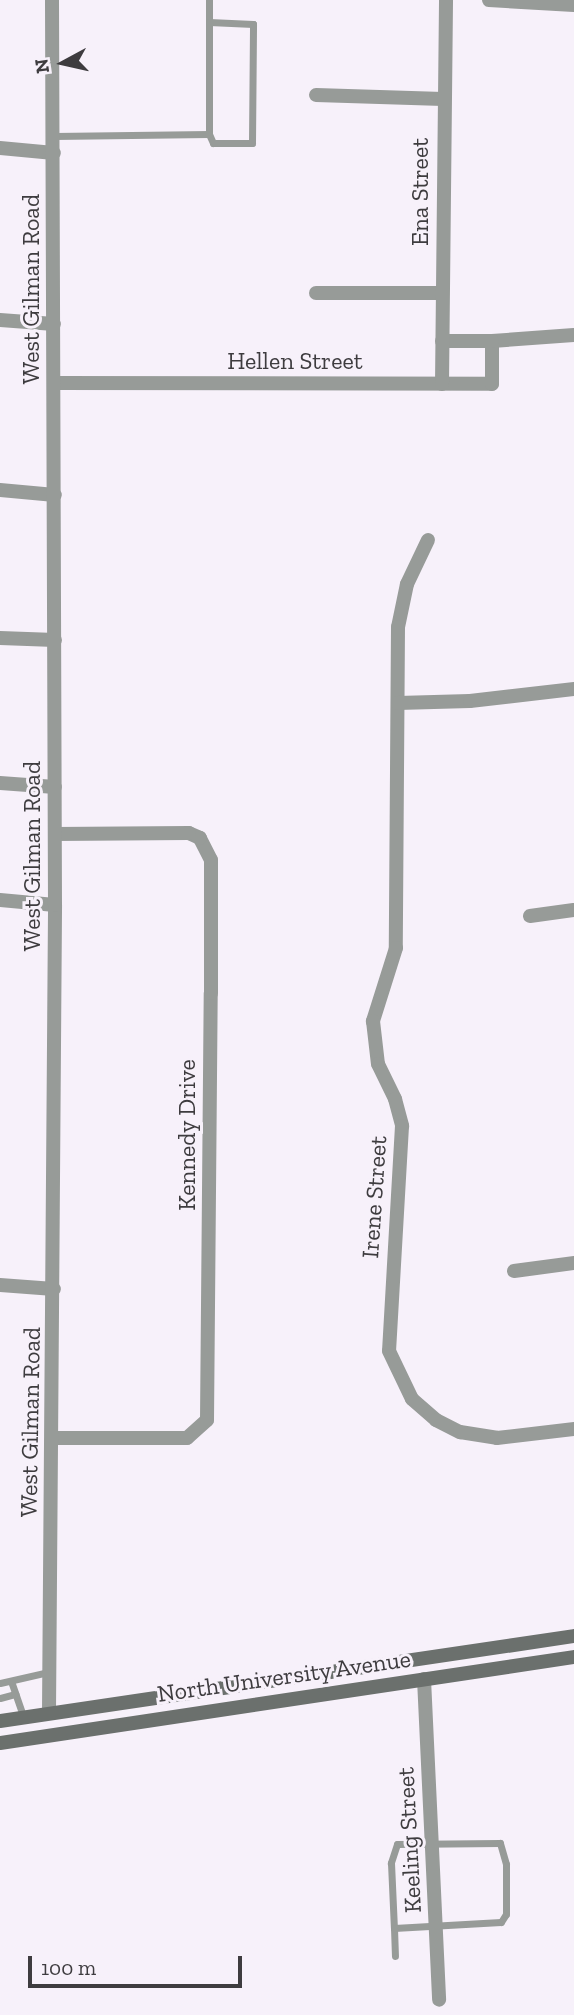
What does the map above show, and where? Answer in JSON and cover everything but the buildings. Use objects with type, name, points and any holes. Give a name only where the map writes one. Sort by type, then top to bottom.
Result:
[{"type":"main road","name":"North University Avenue","points":[[0,1721],[49,1711],[574,1636]]},
{"type":"main road","name":"North University Avenue","points":[[0,1743],[574,1657]]},
{"type":"street","name":"West Gilman Road","points":[[49,1711],[54,1437],[55,905],[52,0]]},
{"type":"street","name":"Ena Street","points":[[442,384],[446,0]]},
{"type":"street","points":[[489,0],[574,5]]},
{"type":"street","points":[[316,95],[443,99]]},
{"type":"street","points":[[0,149],[54,153]]},
{"type":"street","points":[[316,293],[442,293]]},
{"type":"street","points":[[0,320],[54,324]]},
{"type":"street","points":[[442,341],[492,341],[574,335]]},
{"type":"street","name":"Hellen Street","points":[[54,383],[492,384],[492,341]]},
{"type":"street","points":[[0,490],[55,495]]},
{"type":"street","name":"Irene Street","points":[[428,540],[401,603],[396,948],[373,1021],[378,1065],[396,1099],[402,1126],[389,1351],[412,1399],[446,1426],[497,1438],[574,1429]]},
{"type":"street","points":[[0,638],[55,640]]},
{"type":"street","points":[[398,703],[470,701],[574,689]]},
{"type":"street","points":[[0,783],[55,787]]},
{"type":"street","name":"Kennedy Drive","points":[[54,1437],[187,1438],[207,1420],[211,993],[211,860],[200,838],[189,833],[55,834]]},
{"type":"street","points":[[0,900],[55,905]]},
{"type":"street","points":[[530,916],[574,911]]},
{"type":"street","points":[[514,1271],[574,1262]]},
{"type":"street","points":[[0,1285],[54,1289]]},
{"type":"street","name":"Keeling Street","points":[[424,1679],[439,2000]]},
{"type":"lane","points":[[209,0],[209,22],[209,134],[214,143],[252,143],[253,24],[209,22]]},
{"type":"lane","points":[[54,136],[209,134]]},
{"type":"lane","points":[[0,1683],[48,1671]]},
{"type":"lane","points":[[11,1681],[23,1716]]},
{"type":"lane","points":[[0,1698],[15,1694]]},
{"type":"lane","points":[[394,1927],[501,1922],[506,1914],[506,1864],[500,1843],[493,1840],[405,1841],[393,1850],[394,1927],[395,1956]]}]
